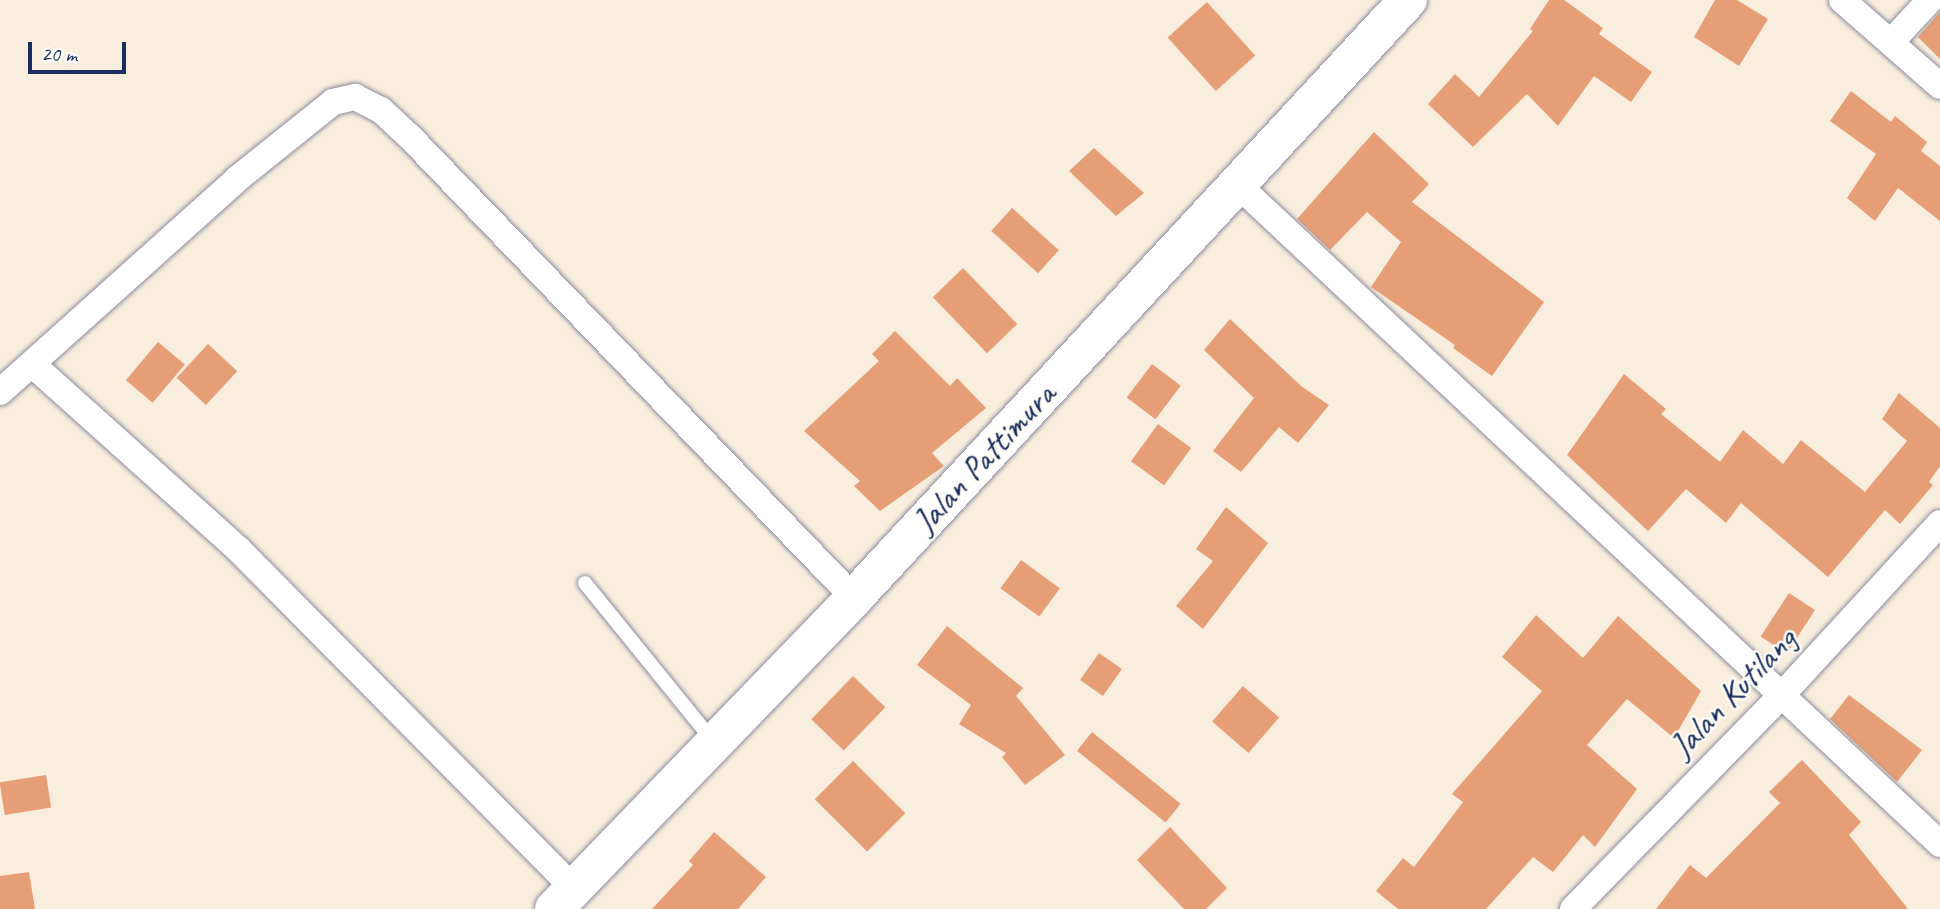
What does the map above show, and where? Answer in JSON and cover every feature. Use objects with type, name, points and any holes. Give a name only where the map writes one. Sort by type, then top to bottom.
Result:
[{"type":"main road","name":"Jalan Pattimura","points":[[563,898],[854,598],[1408,0]]},
{"type":"street","points":[[1842,0],[1892,41],[1940,86]]},
{"type":"street","points":[[1892,41],[1930,0]]},
{"type":"street","points":[[0,392],[237,178],[333,102],[355,97],[382,110],[409,136],[854,598]]},
{"type":"street","points":[[1238,185],[1780,697],[1940,844]]},
{"type":"street","points":[[33,365],[239,550],[563,898]]},
{"type":"street","name":"Jalan Kutilang","points":[[1573,909],[1780,697],[1940,523]]},
{"type":"lane","points":[[585,583],[714,742]]},
{"type":"building","points":[[1549,0],[1564,0],[1603,28],[1599,34],[1652,72],[1631,102],[1594,76],[1558,126],[1527,94],[1473,147],[1428,104],[1455,74],[1479,97],[1533,31],[1530,29]]},
{"type":"building","points":[[1715,0],[1737,0],[1768,19],[1739,66],[1694,37]]},
{"type":"building","points":[[1207,2],[1255,56],[1216,91],[1168,37]]},
{"type":"building","points":[[1940,12],[1940,59],[1918,37]]},
{"type":"building","points":[[1851,91],[1891,122],[1895,116],[1927,142],[1921,151],[1940,166],[1940,221],[1898,188],[1875,221],[1847,198],[1876,154],[1830,121]]},
{"type":"building","points":[[1374,132],[1429,184],[1412,202],[1544,302],[1492,376],[1453,348],[1455,345],[1371,287],[1401,242],[1367,212],[1330,250],[1297,219]]},
{"type":"building","points":[[1094,148],[1144,193],[1116,216],[1069,171]]},
{"type":"building","points":[[1012,208],[1059,250],[1038,273],[991,231]]},
{"type":"building","points":[[963,268],[1017,324],[987,353],[933,297]]},
{"type":"building","points":[[1230,319],[1301,386],[1329,405],[1298,443],[1279,427],[1241,472],[1213,451],[1254,398],[1204,350]]},
{"type":"building","points":[[895,331],[950,386],[957,378],[986,408],[932,453],[944,466],[880,511],[854,486],[860,481],[804,431],[879,361],[872,354]]},
{"type":"building","points":[[158,342],[185,364],[153,403],[126,380]]},
{"type":"building","points":[[208,344],[237,371],[206,405],[177,378]]},
{"type":"building","points":[[1152,364],[1181,386],[1155,419],[1127,398]]},
{"type":"building","points":[[1624,374],[1666,409],[1661,414],[1720,462],[1743,430],[1783,464],[1801,440],[1865,492],[1907,441],[1882,419],[1899,393],[1940,428],[1940,466],[1929,482],[1933,485],[1900,524],[1885,510],[1828,577],[1741,503],[1726,523],[1686,489],[1648,531],[1567,455]]},
{"type":"building","points":[[1158,424],[1191,448],[1164,485],[1131,461]]},
{"type":"building","points":[[1226,507],[1268,543],[1203,629],[1176,606],[1213,561],[1196,549]]},
{"type":"building","points":[[1021,560],[1060,588],[1039,617],[1000,588]]},
{"type":"building","points":[[1789,593],[1815,610],[1787,653],[1761,637]]},
{"type":"building","points":[[1536,615],[1583,658],[1618,616],[1701,691],[1674,738],[1627,699],[1587,745],[1637,789],[1595,847],[1583,835],[1553,872],[1533,857],[1486,909],[1398,909],[1376,891],[1403,858],[1414,867],[1463,802],[1452,794],[1542,691],[1502,657]]},
{"type":"building","points":[[947,626],[1023,688],[1016,696],[1065,755],[1025,785],[1002,757],[1006,753],[959,724],[971,705],[917,665]]},
{"type":"building","points":[[1099,653],[1122,669],[1103,696],[1080,680]]},
{"type":"building","points":[[853,676],[885,707],[844,750],[811,719]]},
{"type":"building","points":[[1243,686],[1279,717],[1248,753],[1212,721]]},
{"type":"building","points":[[1849,695],[1922,750],[1897,782],[1830,719]]},
{"type":"building","points":[[1092,732],[1181,804],[1165,822],[1077,751]]},
{"type":"building","points":[[1802,760],[1861,822],[1849,835],[1908,909],[1656,909],[1690,865],[1706,878],[1780,803],[1769,792]]},
{"type":"building","points":[[853,761],[905,813],[867,852],[815,799]]},
{"type":"building","points":[[46,775],[51,808],[5,815],[0,782]]},
{"type":"building","points":[[1170,827],[1227,888],[1206,909],[1184,909],[1137,860]]},
{"type":"building","points":[[714,832],[766,877],[738,909],[652,909],[693,865],[689,861]]},
{"type":"building","points":[[29,872],[35,909],[0,909],[0,876]]}]
